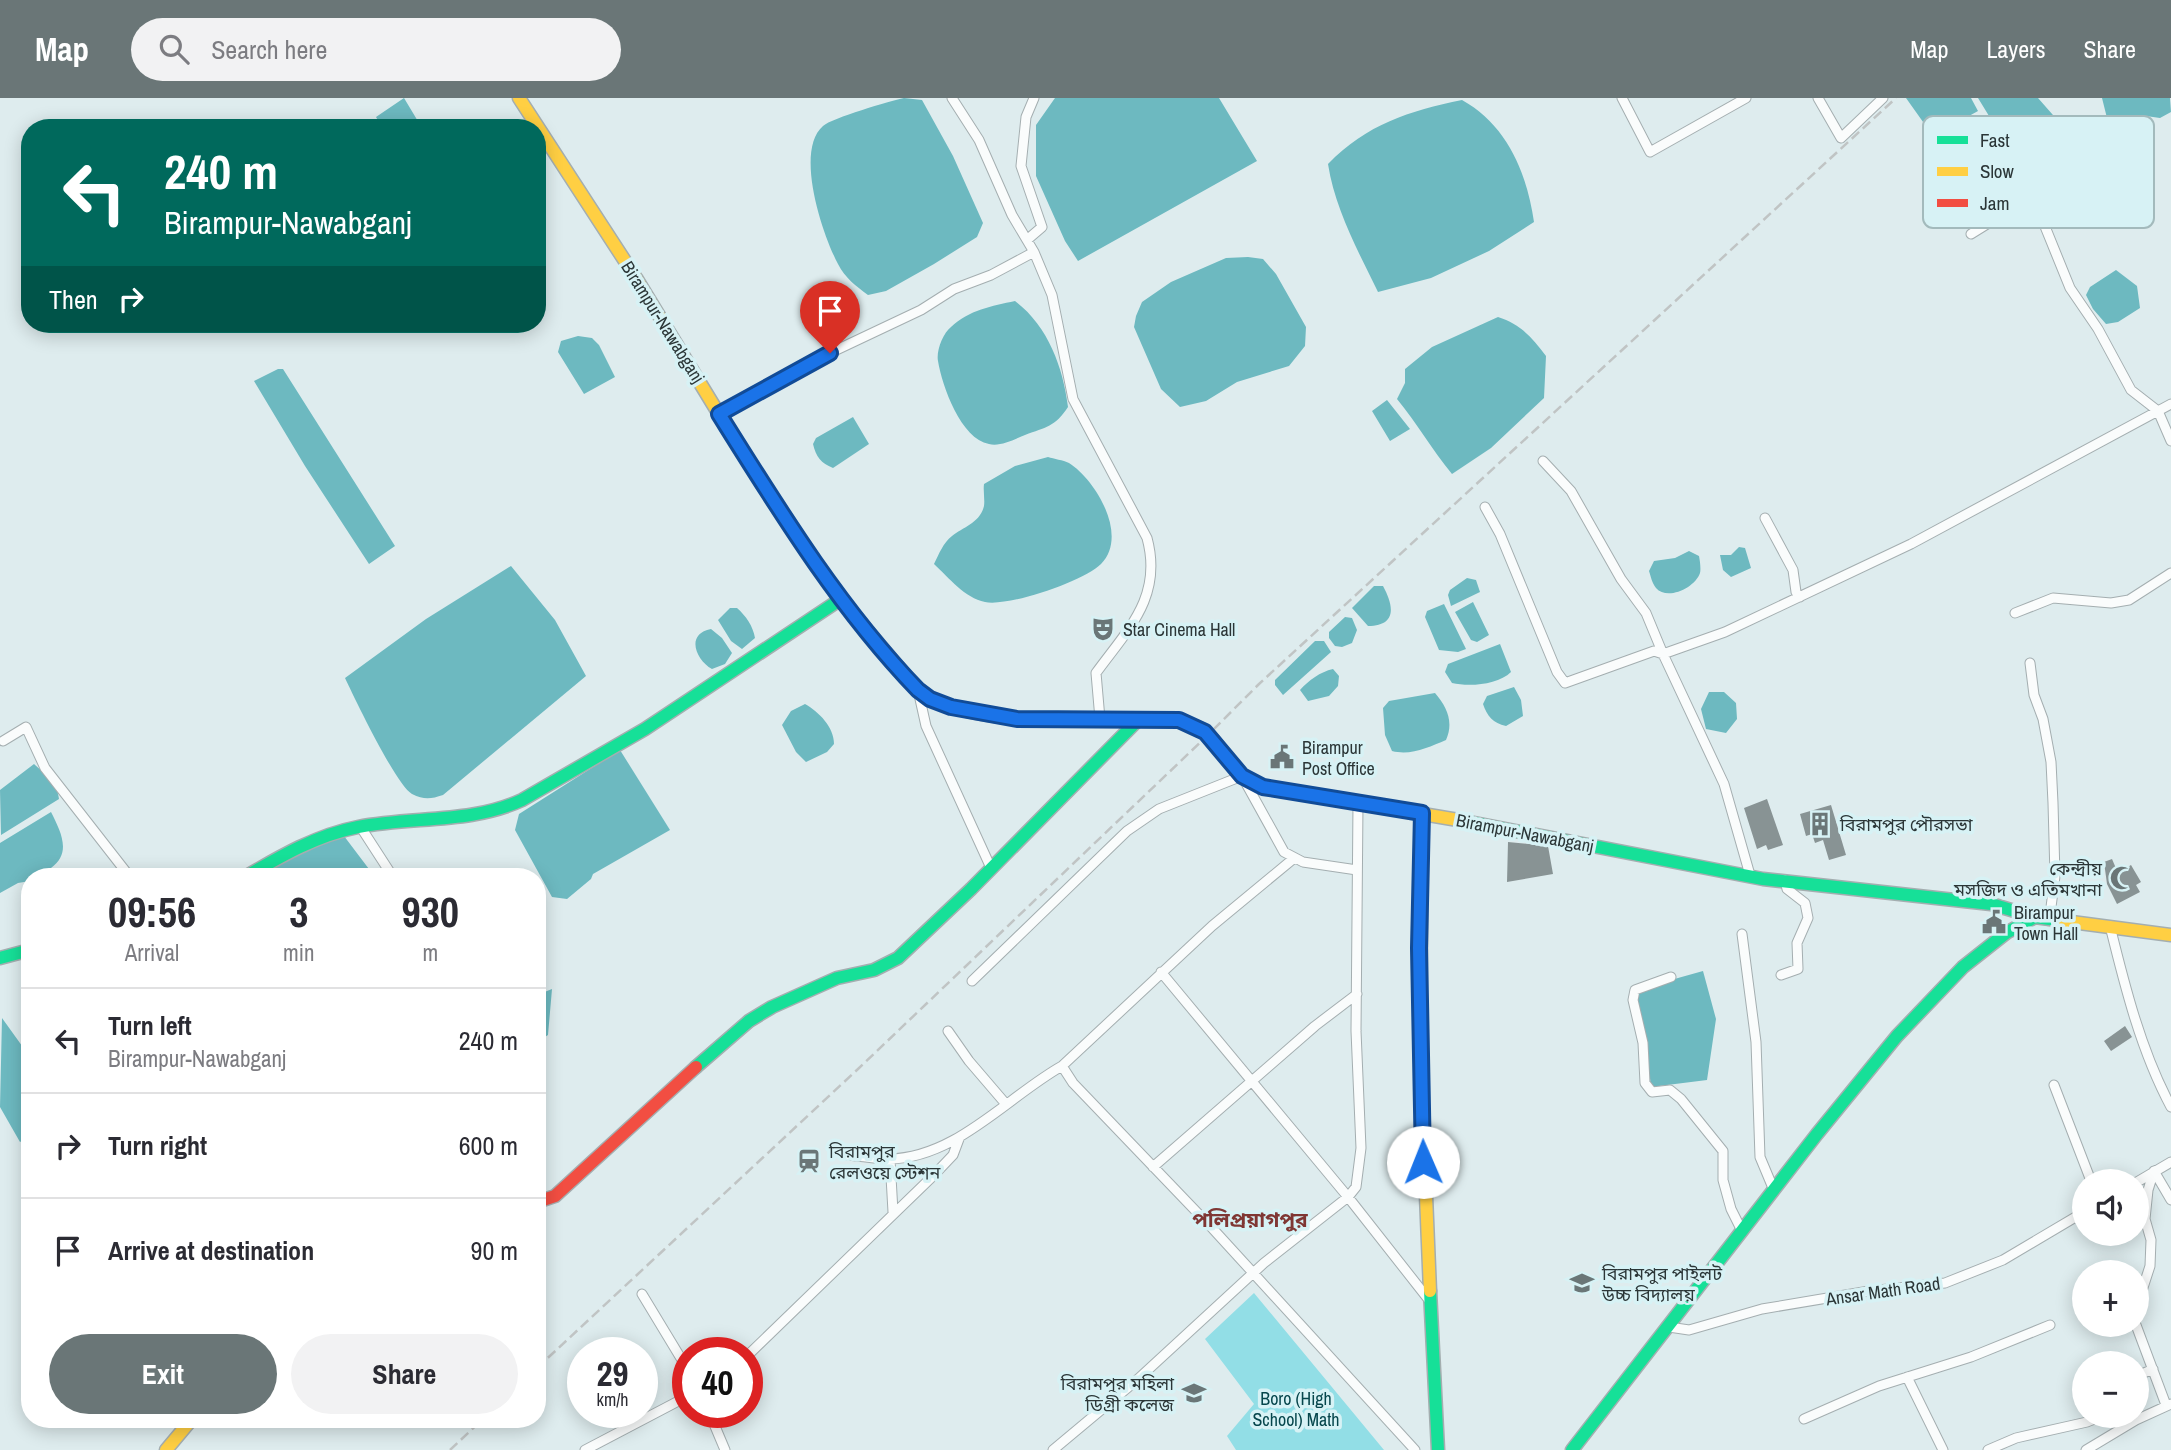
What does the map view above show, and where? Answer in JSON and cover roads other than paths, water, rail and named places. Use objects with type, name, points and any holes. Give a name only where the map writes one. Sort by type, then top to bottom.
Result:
[{"type":"main road","name":"Birampur-Nawabganj","points":[[519,98],[533,119]]},
{"type":"main road","name":"Birampur-Nawabganj","points":[[546,140],[636,278],[778,509],[841,599],[918,690],[930,699],[974,712],[1017,719],[1179,720],[1194,725],[1210,736],[1242,776],[1263,787],[1422,813],[1750,875],[1991,904],[2040,918],[2171,935]]},
{"type":"main road","points":[[261,868],[301,844],[360,826],[477,816],[506,807],[631,740],[760,650],[841,599]]},
{"type":"main road","points":[[546,1199],[555,1196],[648,1108],[749,1021],[772,1007],[837,978],[874,970],[898,958],[1139,719]]},
{"type":"main road","points":[[1422,813],[1419,961],[1424,1216],[1438,1450]]},
{"type":"main road","points":[[1572,1450],[1773,1188],[1897,1036],[1963,967],[2006,933],[2040,918]]},
{"type":"main road","points":[[0,958],[21,952]]},
{"type":"main road","points":[[166,1450],[184,1428]]},
{"type":"street","points":[[953,98],[979,140],[1012,215],[1034,252],[1052,295],[1073,399],[1147,538],[1153,561],[1137,618],[1096,673],[1100,719]]},
{"type":"street","points":[[1028,239],[1042,227],[1021,166],[1026,117],[1034,98]]},
{"type":"street","points":[[1622,98],[1650,152],[1745,98]]},
{"type":"street","points":[[1818,98],[1841,138],[1883,98]]},
{"type":"street","points":[[1971,234],[1981,228]]},
{"type":"street","points":[[2047,228],[2070,288],[2098,329],[2131,390],[2158,411],[2171,441]]},
{"type":"street","points":[[719,414],[830,353],[921,310],[954,289],[991,275],[1034,252]]},
{"type":"street","points":[[1485,507],[1500,534],[1557,672],[1565,683],[1654,651],[1663,654],[1725,632],[1911,544],[2171,404]]},
{"type":"street","points":[[1543,461],[1571,491],[1620,579],[1646,613],[1724,784],[1750,875]]},
{"type":"street","points":[[1765,518],[1793,570],[1796,592],[1800,597]]},
{"type":"street","points":[[2015,613],[2053,598],[2111,603],[2129,600],[2171,573]]},
{"type":"street","points":[[2029,663],[2034,695],[2043,719],[2053,803],[2055,876],[2051,907],[2040,918]]},
{"type":"street","points":[[918,690],[926,726],[991,868]]},
{"type":"street","points":[[3,741],[26,727],[45,768],[123,868]]},
{"type":"street","points":[[972,981],[1127,831],[1159,809],[1242,776],[1284,852],[1293,859],[1357,870]]},
{"type":"street","points":[[1054,1450],[1139,1379],[1253,1273],[1348,1197],[1356,1187],[1361,1148],[1357,994],[1358,804]]},
{"type":"street","points":[[360,826],[387,868]]},
{"type":"street","points":[[846,1155],[890,1159],[944,1146],[959,1139],[1005,1103],[1062,1066],[1212,926],[1293,859]]},
{"type":"street","points":[[1781,975],[1798,969],[1797,943],[1808,918],[1805,903],[1787,889],[1785,880]]},
{"type":"street","points":[[2110,926],[2128,998],[2161,1088],[2171,1107]]},
{"type":"street","points":[[1742,934],[1756,1042],[1760,1157],[1773,1188]]},
{"type":"street","points":[[1161,972],[1348,1197],[1430,1302]]},
{"type":"street","points":[[1671,977],[1635,990],[1633,1000],[1643,1043],[1645,1083],[1651,1091],[1670,1090],[1681,1099],[1723,1151],[1723,1180],[1731,1209],[1741,1229]]},
{"type":"street","points":[[1153,1167],[1315,1026],[1357,994]]},
{"type":"street","points":[[948,1031],[969,1061],[1005,1103]]},
{"type":"street","points":[[1062,1066],[1073,1083],[1253,1273],[1415,1450]]},
{"type":"street","points":[[2054,1085],[2086,1169]]},
{"type":"street","points":[[763,1340],[953,1155],[959,1139]]},
{"type":"street","points":[[890,1159],[894,1212]]},
{"type":"street","points":[[2149,1174],[2171,1162]]},
{"type":"street","points":[[2154,1171],[2171,1200]]},
{"type":"street","points":[[2149,1269],[2151,1240],[2145,1219],[2148,1190],[2154,1171]]},
{"type":"street","name":"Ansar Math Road","points":[[1669,1327],[1689,1330],[1762,1309],[1869,1291],[1945,1283],[2003,1260],[2072,1220]]},
{"type":"street","points":[[642,1294],[672,1344]]},
{"type":"street","points":[[1804,1419],[1907,1377],[1971,1357],[2050,1325]]},
{"type":"street","points":[[2086,1450],[2136,1420],[2169,1405],[2141,1337]]},
{"type":"street","points":[[2149,1371],[2153,1369]]},
{"type":"street","points":[[1907,1377],[1943,1450]]},
{"type":"street","points":[[585,1450],[672,1404]]},
{"type":"street","points":[[1988,1450],[2016,1438],[2072,1425]]},
{"type":"street","points":[[715,1428],[724,1450]]},
{"type":"railway","points":[[546,1360],[858,1069],[1259,684],[1896,98]]},
{"type":"railway","points":[[450,1450],[473,1428]]},
{"type":"place","name":"Star Cinema Hall","points":[[1103,629]]},
{"type":"place","name":"Birampur Post Office","points":[[1282,757]]},
{"type":"place","name":"বিরামপুর পৌরসভা","points":[[1820,824]]},
{"type":"place","name":"কেন্দ্রীয় মসজিদ ও এতিমখানা","points":[[2122,878]]},
{"type":"place","name":"Birampur Town Hall","points":[[1994,922]]},
{"type":"place","name":"বিরামপুর রেলওয়ে স্টেশন","points":[[809,1161]]},
{"type":"place","name":"বিরামপুর পাইলট উচ্চ বিদ্যালয়","points":[[1582,1283]]},
{"type":"place","name":"বিরামপুর মহিলা ডিগ্রী কলেজ","points":[[1194,1393]]},
{"type":"district","name":"পলিপ্রয়াগপুর","points":[[1250,1219]]},
{"type":"park label","name":"Boro (High School) Math","points":[[1296,1408]]}]
